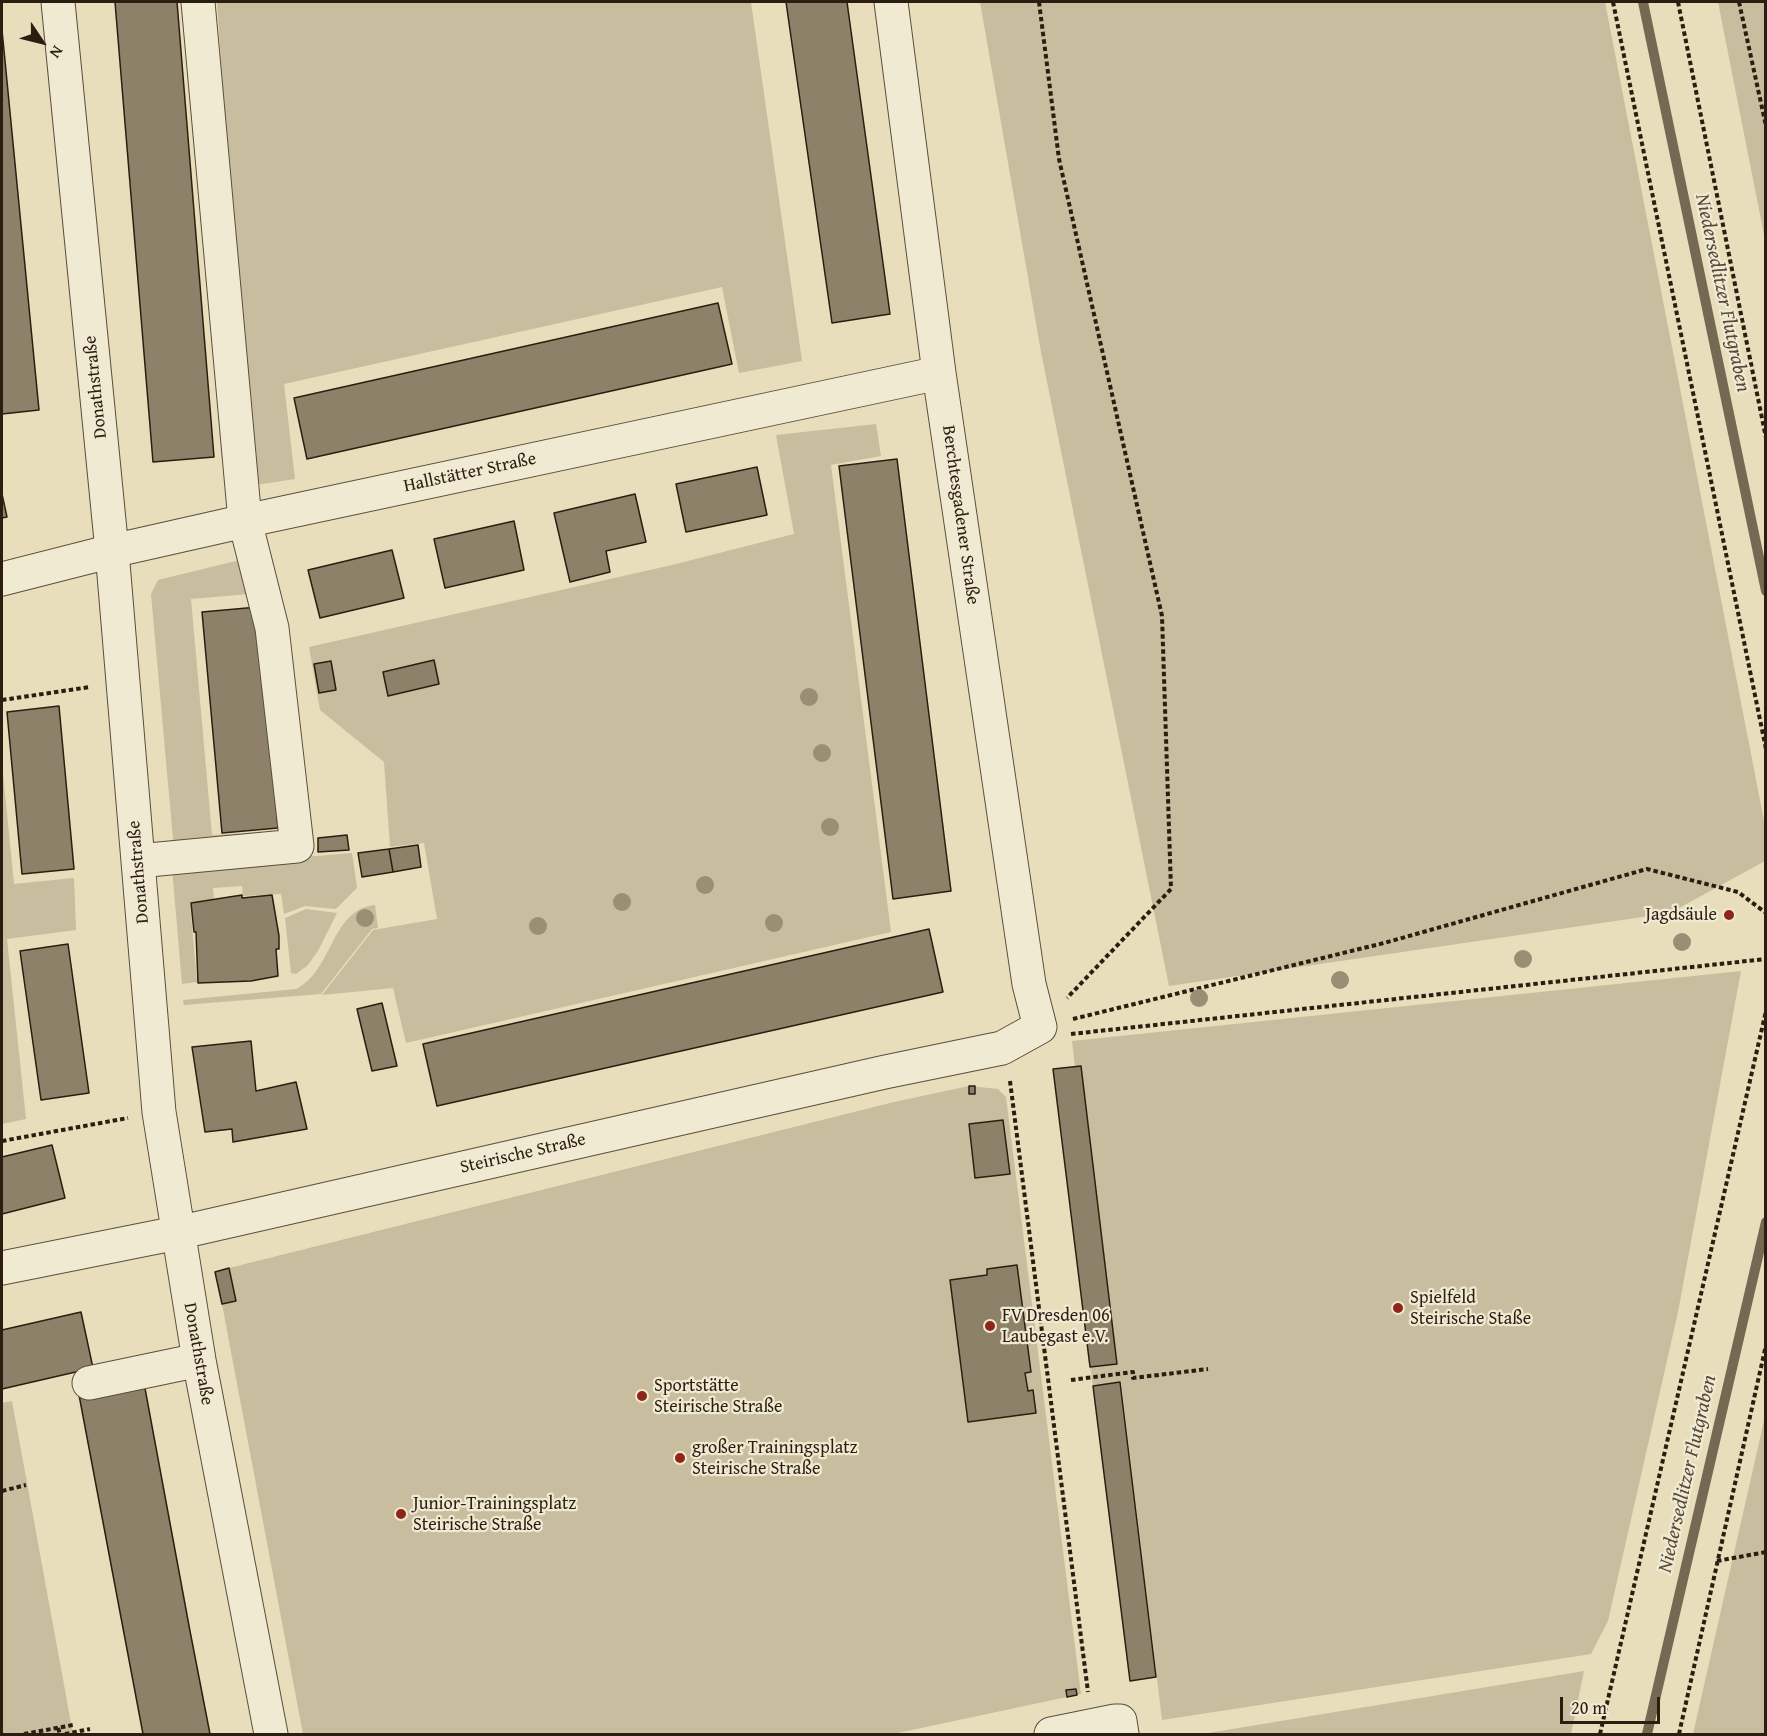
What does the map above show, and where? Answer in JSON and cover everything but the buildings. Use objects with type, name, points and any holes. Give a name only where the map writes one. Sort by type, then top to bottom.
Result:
[{"type":"street","name":"Donathstraße","points":[[58,2],[112,551],[159,1112],[199,1360],[271,1734]]},
{"type":"street","points":[[138,861],[297,846],[272,628],[245,521],[198,2]]},
{"type":"street","name":"Berchtesgadener Straße","points":[[891,2],[939,373],[1029,984],[1040,1027]]},
{"type":"street","name":"Hallstätter Straße","points":[[2,579],[245,521],[939,373]]},
{"type":"street","name":"Steirische Straße","points":[[2,1268],[177,1233],[1002,1048],[1040,1027]]},
{"type":"street","points":[[89,1383],[199,1360]]},
{"type":"street","points":[[1051,1734],[1119,1726]]},
{"type":"path","points":[[1039,2],[1059,159],[1162,616],[1172,889],[1040,1027]]},
{"type":"path","points":[[1613,2],[1766,749]]},
{"type":"path","points":[[1678,2],[1766,438]]},
{"type":"path","points":[[1739,2],[1766,126]]},
{"type":"path","points":[[2,700],[123,682]]},
{"type":"path","points":[[1040,1027],[1384,943],[1647,869],[1738,892],[1766,914]]},
{"type":"path","points":[[1040,1027],[1061,1035],[1766,959]]},
{"type":"path","points":[[1600,1734],[1766,1011]]},
{"type":"path","points":[[1002,1048],[1011,1085],[1088,1694],[1119,1726]]},
{"type":"path","points":[[2,1141],[159,1112]]},
{"type":"path","points":[[1679,1734],[1766,1345]]},
{"type":"path","points":[[1071,1380],[1133,1372],[1133,1378],[1208,1370]]},
{"type":"path","points":[[2,1491],[26,1485]]},
{"type":"path","points":[[1717,1561],[1766,1552]]},
{"type":"path","points":[[24,1734],[73,1725]]},
{"type":"path","points":[[58,1728],[60,1734]]},
{"type":"path","points":[[65,1734],[90,1729]]},
{"type":"shaded area","points":[[217,2],[751,2],[802,361],[739,373],[722,287],[284,384],[295,479],[249,486]]},
{"type":"shaded area","points":[[980,2],[1605,2],[1765,826],[1765,861],[1670,913],[1169,986],[1041,352]]},
{"type":"shaded area","points":[[1718,2],[1765,2],[1765,240]]},
{"type":"shaded area","points":[[876,424],[881,456],[831,465],[891,932],[406,1043],[393,988],[322,995],[373,930],[437,919],[424,843],[390,847],[384,762],[320,710],[309,647],[672,565],[794,534],[776,435]]},
{"type":"shaded area","points":[[244,559],[249,594],[191,599],[212,835],[279,831],[277,835],[174,850],[151,594],[158,580]]},
{"type":"shaded area","points":[[2,763],[14,884],[74,878],[76,930],[7,939],[26,1119],[2,1124]]},
{"type":"shaded area","points":[[352,853],[357,888],[336,909],[305,906],[284,914],[281,894],[243,896],[242,886],[213,888],[214,900],[190,903],[197,982],[182,984],[172,868]]},
{"type":"shaded area","points":[[375,905],[378,928],[372,929],[321,994],[184,1005],[183,1000],[296,989],[318,969],[349,917],[360,909]]},
{"type":"shaded area","points":[[306,909],[337,913],[318,951],[307,966],[296,974],[291,973],[285,918]]},
{"type":"shaded area","points":[[1741,971],[1678,1312],[1608,1621],[1591,1654],[1162,1720],[1121,1382],[1093,1386],[1090,1367],[1117,1363],[1081,1066],[1075,1067],[1072,1041]]},
{"type":"shaded area","name":"Sportstätte Steirische Straße","points":[[969,1086],[998,1089],[1006,1097],[1081,1694],[893,1734],[303,1734],[222,1304],[236,1300],[229,1268],[894,1102]]},
{"type":"shaded area","points":[[12,1401],[73,1734],[2,1734],[2,1403]]},
{"type":"shaded area","points":[[1765,1416],[1765,1734],[1693,1734]]},
{"type":"shaded area","points":[[1584,1671],[1571,1734],[1202,1734]]},
{"type":"waterway","name":"Niedersedlitzer Flutgraben","points":[[1643,2],[1766,591]]},
{"type":"waterway","name":"Niedersedlitzer Flutgraben","points":[[1647,1734],[1766,1222]]},
{"type":"place","name":"Jagdsäule","points":[[1729,915]]},
{"type":"place","name":"Spielfeld Steirische Staße","points":[[1398,1308]]},
{"type":"place","name":"FV Dresden 06 Laubegast e.V.","points":[[990,1326]]},
{"type":"place","name":"Sportstätte Steirische Straße","points":[[642,1396]]},
{"type":"place","name":"großer Trainingsplatz Steirische Straße","points":[[680,1458]]},
{"type":"place","name":"Junior-Trainingsplatz Steirische Straße","points":[[401,1514]]}]
